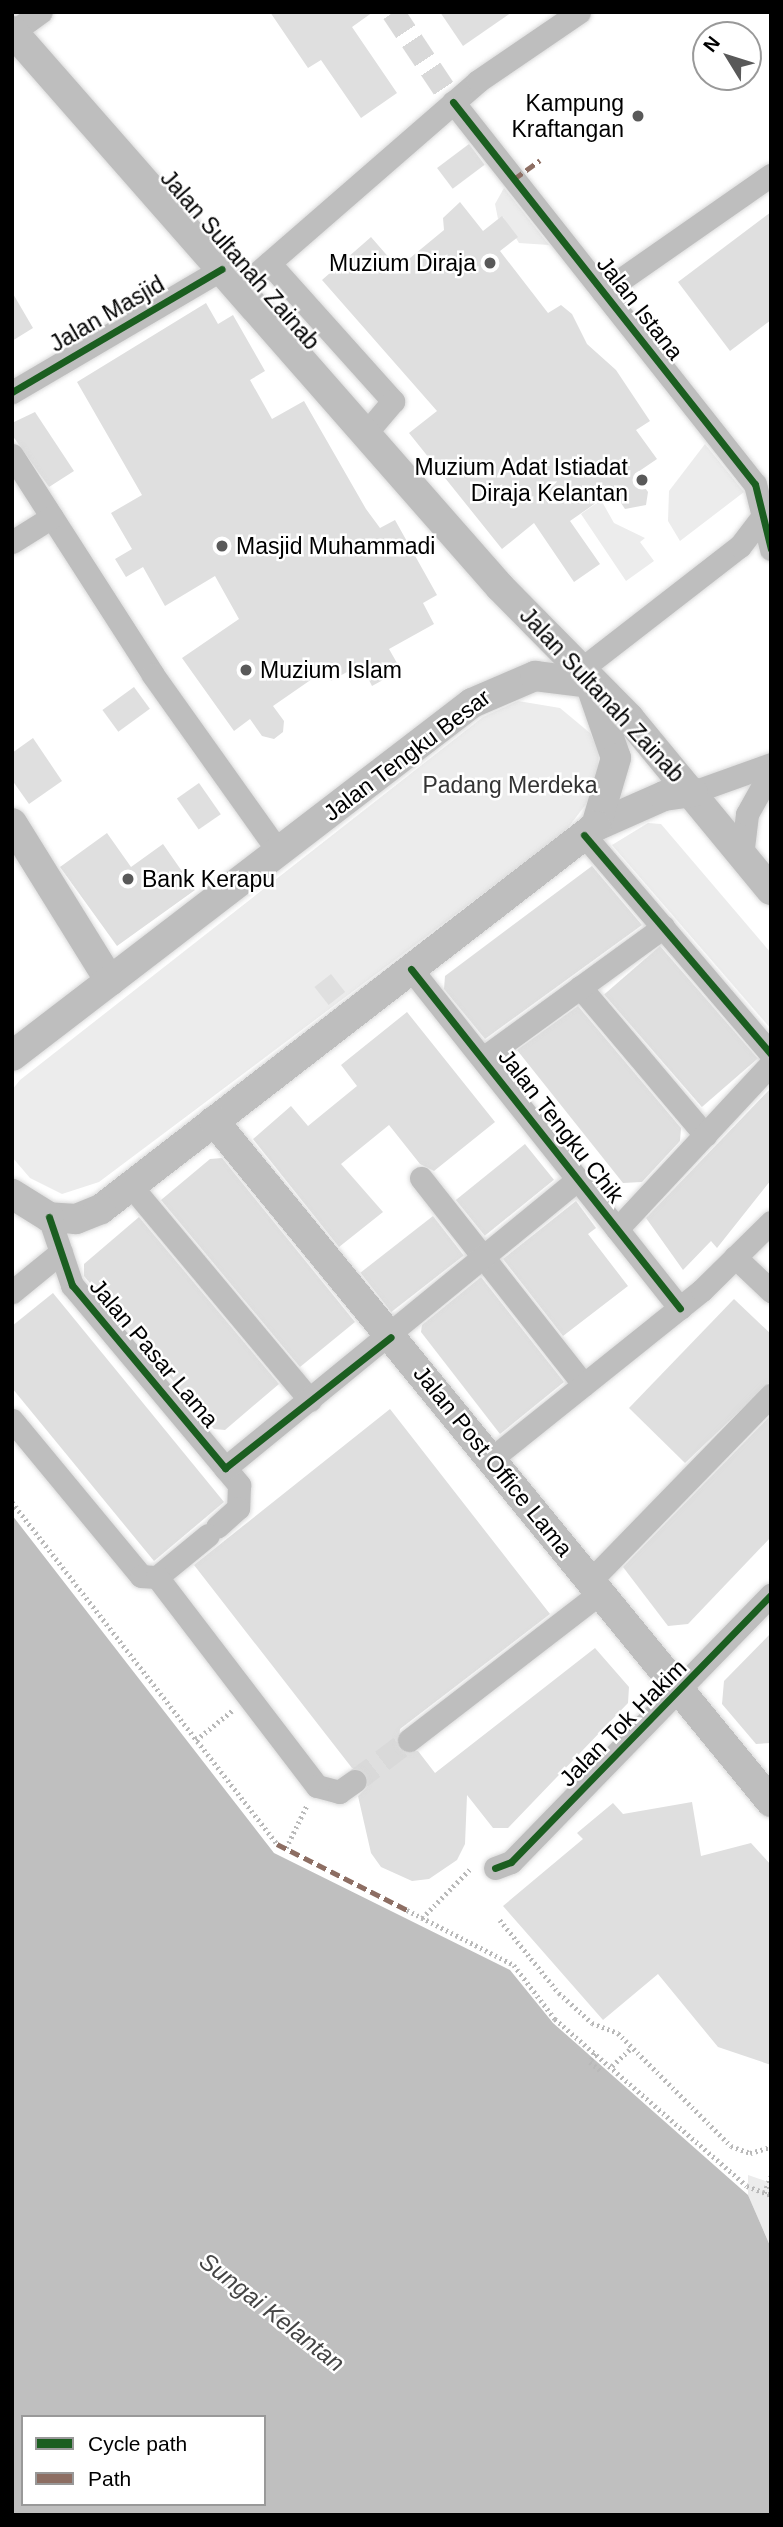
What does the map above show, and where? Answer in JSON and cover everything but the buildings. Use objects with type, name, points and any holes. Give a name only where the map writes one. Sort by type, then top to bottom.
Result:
[{"type":"main road","name":"Jalan Sultanah Zainab","points":[[13,31],[366,433],[693,792],[771,890]]},
{"type":"main road","name":"Jalan Tengku Besar","points":[[12,1056],[495,689],[535,676],[585,676]]},
{"type":"main road","points":[[585,676],[616,758],[590,831]]},
{"type":"main road","points":[[12,1194],[50,1217],[76,1219],[131,1186],[590,831],[664,796],[693,792]]},
{"type":"main road","points":[[12,823],[110,981]]},
{"type":"main road","name":"Jalan Post Office Lama","points":[[215,1121],[681,1693],[770,1798]]},
{"type":"street","points":[[13,31],[41,12]]},
{"type":"street","name":"Jalan Masjid","points":[[12,392],[230,279],[269,263],[453,102],[579,12]]},
{"type":"street","name":"Jalan Istana","points":[[453,102],[755,484],[767,512],[771,549]]},
{"type":"street","points":[[603,292],[771,174]]},
{"type":"street","points":[[269,263],[393,401],[366,433]]},
{"type":"street","points":[[12,456],[279,852]]},
{"type":"street","points":[[585,676],[740,546],[767,512]]},
{"type":"street","points":[[12,542],[52,517]]},
{"type":"street","points":[[693,792],[771,764]]},
{"type":"street","points":[[742,856],[747,814],[771,771]]},
{"type":"street","points":[[590,831],[663,927],[771,1054]]},
{"type":"street","points":[[482,1058],[663,927]]},
{"type":"street","name":"Jalan Tengku Chik","points":[[411,969],[680,1308]]},
{"type":"street","points":[[580,987],[705,1135]]},
{"type":"street","points":[[617,1229],[771,1065]]},
{"type":"street","points":[[421,1178],[584,1385]]},
{"type":"street","points":[[225,1468],[391,1337],[578,1179]]},
{"type":"street","points":[[131,1186],[310,1400]]},
{"type":"street","name":"Jalan Pasar Lama","points":[[50,1217],[72,1285],[225,1468],[240,1493],[236,1512],[157,1577]]},
{"type":"street","points":[[491,1460],[680,1308],[771,1222]]},
{"type":"street","points":[[12,1292],[61,1252]]},
{"type":"street","points":[[735,1257],[771,1291]]},
{"type":"street","points":[[409,1740],[595,1587],[771,1395]]},
{"type":"street","points":[[12,1420],[139,1574],[157,1577],[317,1786],[339,1792],[355,1781]]},
{"type":"street","name":"Jalan Tok Hakim","points":[[489,1863],[511,1862],[681,1693],[771,1595]]},
{"type":"path","points":[[12,1502],[277,1844]]},
{"type":"path","points":[[196,1740],[215,1725]]},
{"type":"path","points":[[286,1848],[317,1786]]},
{"type":"path","points":[[422,1918],[489,1863]]},
{"type":"path","points":[[407,1910],[514,1965],[555,2019],[747,2186],[771,2195]]},
{"type":"path","points":[[500,1920],[559,1993],[631,2048],[731,2146],[750,2153],[771,2147]]},
{"type":"path","points":[[612,2066],[631,2048]]},
{"type":"path","points":[[596,2054],[590,2062],[602,2072]]},
{"type":"path","points":[[764,2193],[771,2176]]},
{"type":"green space","points":[[504,188],[549,245],[519,243],[503,217],[498,219],[495,204]]},
{"type":"green space","points":[[705,444],[744,492],[680,541],[668,521],[669,491]]},
{"type":"green space","points":[[601,500],[614,523],[645,538],[640,542],[654,561],[626,581],[581,514]]},
{"type":"green space","name":"Padang Merdeka","points":[[518,701],[560,708],[590,733],[599,752],[596,791],[564,833],[99,1182],[62,1194],[30,1178],[12,1157],[12,1090],[20,1080],[483,717]]},
{"type":"green space","points":[[648,823],[661,824],[771,953],[771,1029],[612,845]]},
{"type":"green space","points":[[748,2175],[771,2183],[771,2248],[748,2195]]},
{"type":"water","name":"Sungai Kelantan","points":[[12,1515],[274,1853],[510,1970],[553,2023],[748,2195],[771,2248],[771,2515],[12,2515]]},
{"type":"tunnel","points":[[393,12],[453,102]]},
{"type":"tunnel","points":[[355,1781],[409,1740]]},
{"type":"marked path","points":[[514,179],[540,160]]},
{"type":"marked path","points":[[277,1844],[407,1910]]},
{"type":"cycle path","points":[[453,102],[755,484],[771,549]]},
{"type":"cycle path","points":[[12,392],[222,269]]},
{"type":"cycle path","points":[[584,835],[771,1054]]},
{"type":"cycle path","points":[[411,969],[680,1308]]},
{"type":"cycle path","points":[[49,1217],[72,1285],[225,1468],[391,1337]]},
{"type":"cycle path","points":[[495,1868],[511,1862],[771,1595]]},
{"type":"place","name":"Kampung Kraftangan","points":[[638,116]]},
{"type":"place","name":"Muzium Diraja","points":[[490,263]]},
{"type":"place","name":"Muzium Adat Istiadat Diraja Kelantan","points":[[642,480]]},
{"type":"place","name":"Masjid Muhammadi","points":[[222,546]]},
{"type":"place","name":"Muzium Islam","points":[[246,670]]},
{"type":"place","name":"Bank Kerapu","points":[[128,879]]}]
